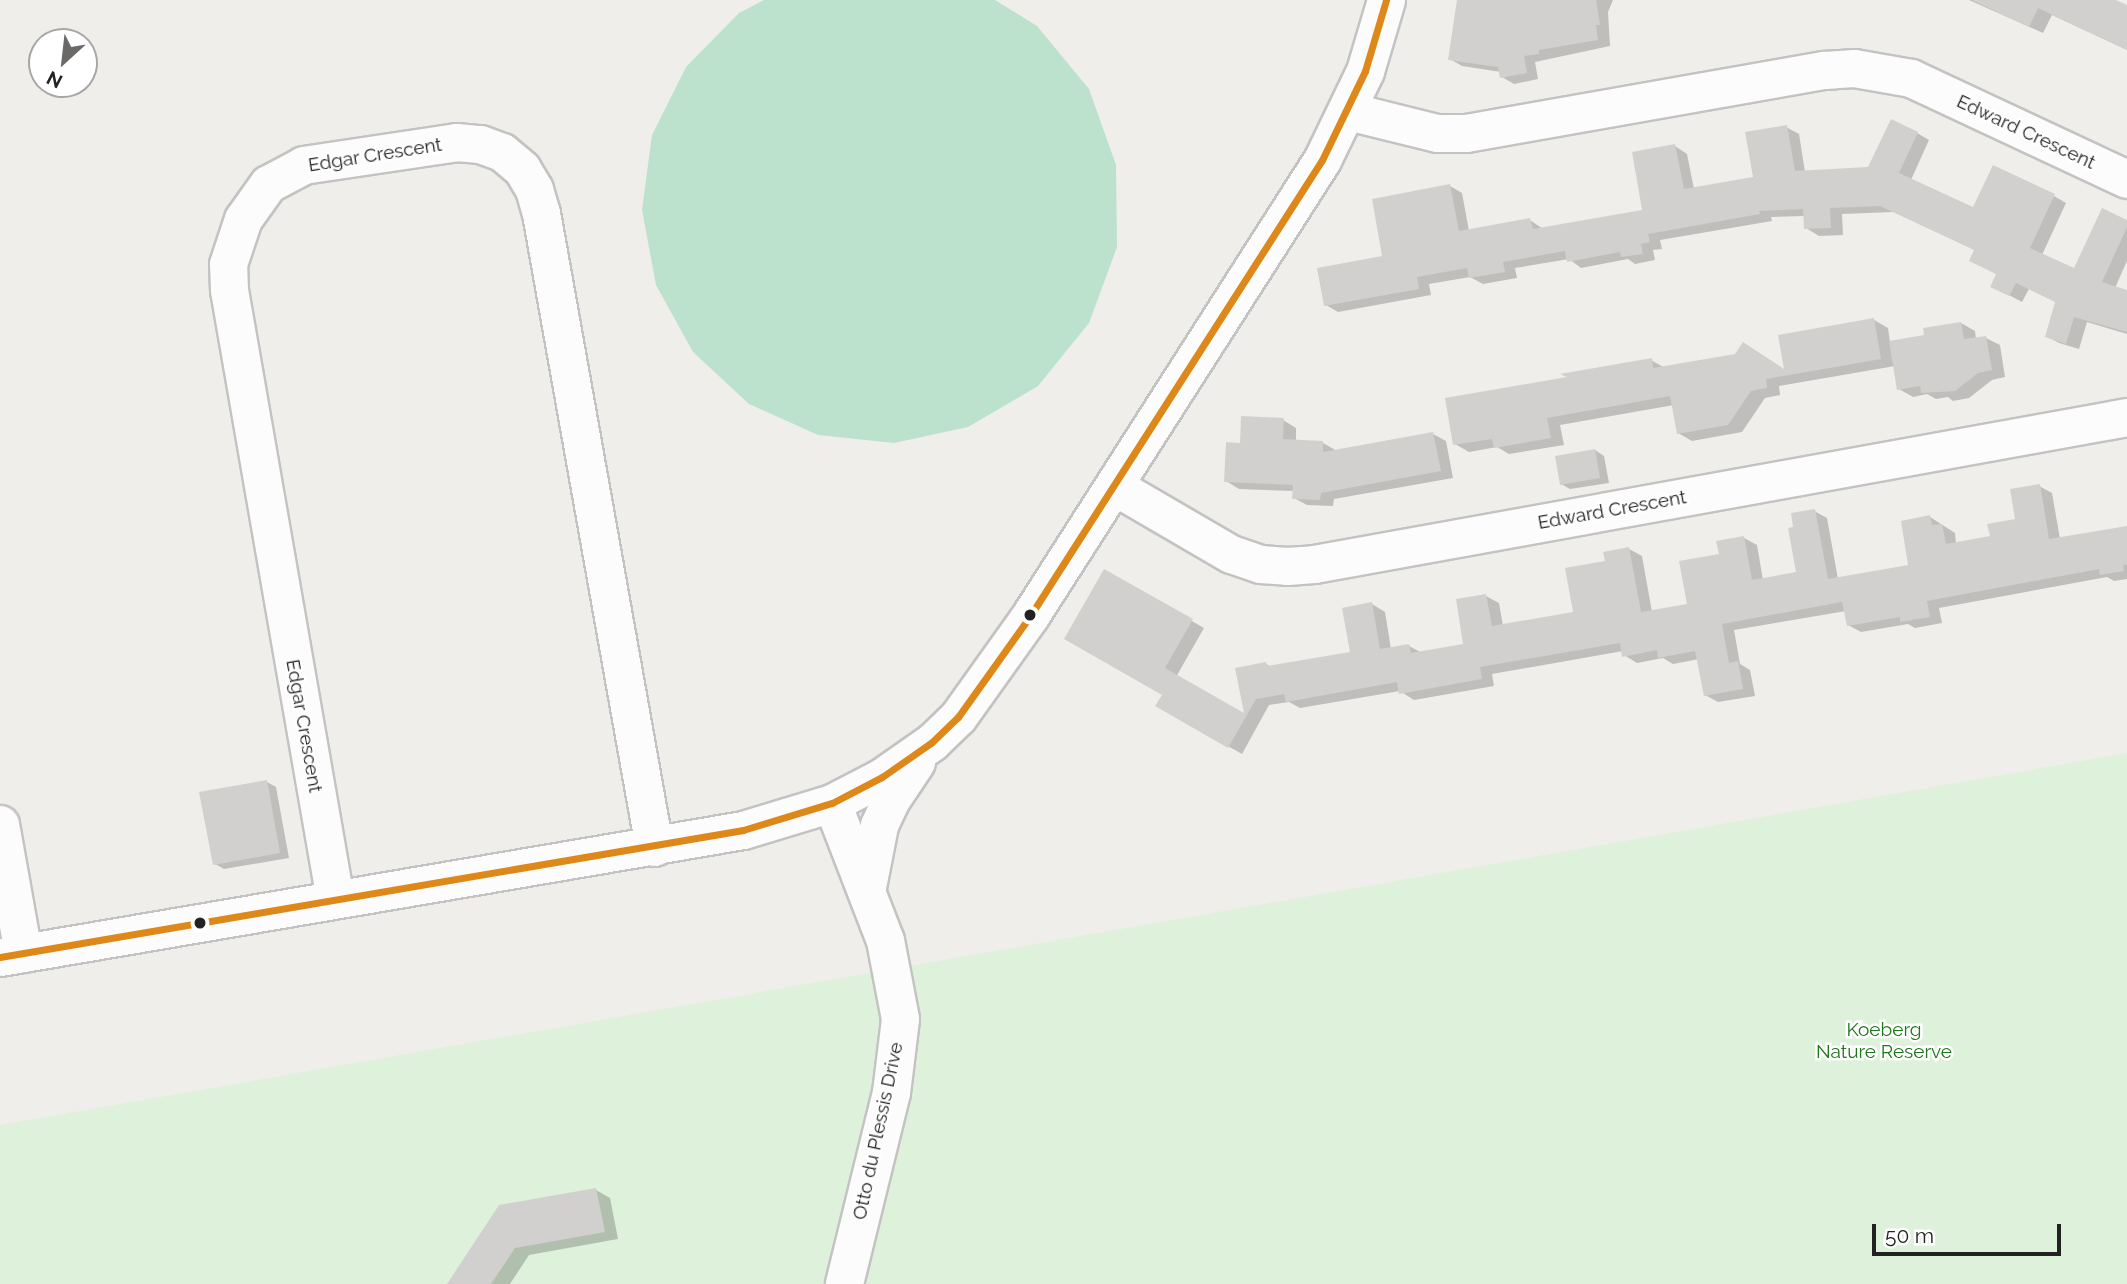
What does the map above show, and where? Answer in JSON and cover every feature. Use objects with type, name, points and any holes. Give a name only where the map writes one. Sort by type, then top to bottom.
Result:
[{"type":"street","points":[[0,824],[11,955],[654,847],[765,825],[832,803],[882,777],[932,742],[958,717],[997,664],[1114,486],[1322,160],[1365,71],[1386,0]]},
{"type":"street","name":"Edward Crescent","points":[[1348,111],[1437,134],[1466,133],[1825,70],[1854,68],[1911,78],[2127,179]]},
{"type":"street","name":"Edgar Crescent","points":[[335,899],[229,290],[228,264],[243,219],[268,184],[303,165],[456,142],[480,144],[502,152],[522,169],[534,189],[541,213],[654,847]]},
{"type":"street","name":"Edward Crescent","points":[[1114,486],[1231,554],[1260,564],[1301,565],[2127,417]]},
{"type":"street","points":[[867,887],[879,825],[890,801],[932,742]]},
{"type":"street","name":"Otto du Plessis Drive","points":[[832,803],[867,887],[885,940],[900,1018],[891,1092],[844,1284]]},
{"type":"green space","points":[[764,0],[995,0],[1037,26],[1089,89],[1116,165],[1117,247],[1089,323],[1038,386],[968,427],[894,443],[818,435],[749,404],[693,352],[656,285],[642,210],[652,135],[686,67],[739,13]]},
{"type":"green space","name":"Koeberg Nature Reserve","points":[[2127,753],[2127,1284],[0,1284],[0,1125]]},
{"type":"building","points":[[1457,0],[1596,0],[1600,25],[1596,25],[1598,40],[1539,50],[1539,54],[1524,56],[1527,73],[1500,78],[1498,67],[1448,60]]},
{"type":"building","points":[[1972,0],[2116,0],[2127,5],[2127,50],[2038,8],[2029,27]]},
{"type":"building","points":[[1891,119],[1918,132],[1899,173],[1973,207],[1993,165],[2055,194],[2030,248],[2074,268],[2102,208],[2127,220],[2127,227],[2102,282],[2127,290],[2127,332],[2074,317],[2066,344],[2045,337],[2055,302],[2016,283],[2009,296],[1990,287],[1996,274],[1969,261],[1974,250],[1880,206],[1830,208],[1831,228],[1804,229],[1803,209],[1759,211],[1760,214],[1648,234],[1650,242],[1641,244],[1643,254],[1621,257],[1620,252],[1567,262],[1565,251],[1503,262],[1505,272],[1469,278],[1467,268],[1417,277],[1419,289],[1324,306],[1317,268],[1382,256],[1372,199],[1450,184],[1459,231],[1530,218],[1533,229],[1642,210],[1632,152],[1675,144],[1684,189],[1753,177],[1745,132],[1787,125],[1795,171],[1868,167]]},
{"type":"building","points":[[1874,318],[1881,359],[1766,379],[1767,388],[1751,391],[1728,425],[1677,434],[1670,396],[1547,418],[1551,438],[1494,448],[1492,439],[1453,445],[1445,398],[1567,377],[1560,374],[1652,358],[1653,368],[1735,354],[1743,342],[1784,369],[1778,335]]},
{"type":"building","points":[[1961,322],[1964,339],[1986,336],[1992,370],[1978,373],[1955,391],[1921,393],[1920,386],[1897,390],[1889,341],[1924,335],[1923,328]]},
{"type":"building","points":[[1241,416],[1284,418],[1283,439],[1323,441],[1323,452],[1433,432],[1441,471],[1321,493],[1320,500],[1292,499],[1293,485],[1224,482],[1226,442],[1240,443]]},
{"type":"building","points":[[1595,449],[1600,478],[1560,485],[1555,456]]},
{"type":"building","points":[[2040,484],[2049,539],[2127,526],[2127,565],[2123,565],[2124,571],[2100,575],[2099,569],[1927,601],[1930,617],[1900,622],[1900,617],[1847,626],[1842,602],[1722,624],[1729,663],[1738,661],[1743,689],[1704,696],[1695,651],[1658,658],[1657,650],[1622,657],[1620,643],[1480,667],[1482,679],[1399,694],[1397,682],[1286,702],[1284,694],[1256,699],[1228,748],[1155,706],[1162,695],[1064,639],[1104,569],[1193,619],[1165,668],[1244,713],[1235,668],[1266,662],[1267,666],[1350,652],[1342,608],[1372,602],[1380,649],[1409,644],[1411,653],[1463,644],[1456,599],[1486,594],[1492,626],[1573,612],[1565,568],[1605,561],[1603,552],[1629,547],[1641,612],[1687,604],[1679,561],[1719,554],[1716,541],[1744,536],[1752,580],[1796,572],[1788,528],[1793,527],[1791,513],[1815,509],[1828,579],[1908,565],[1901,521],[1930,515],[1932,525],[1942,524],[1946,544],[1990,536],[1987,524],[2015,519],[2010,489]]},
{"type":"building","points":[[267,780],[280,853],[213,865],[199,792]]},
{"type":"building","points":[[596,1188],[605,1232],[515,1248],[491,1284],[447,1284],[499,1205]]},
{"type":"transit line","points":[[0,957],[743,830],[832,803],[882,777],[932,742],[958,717],[1030,616],[1322,160],[1365,71],[1386,0]]}]
